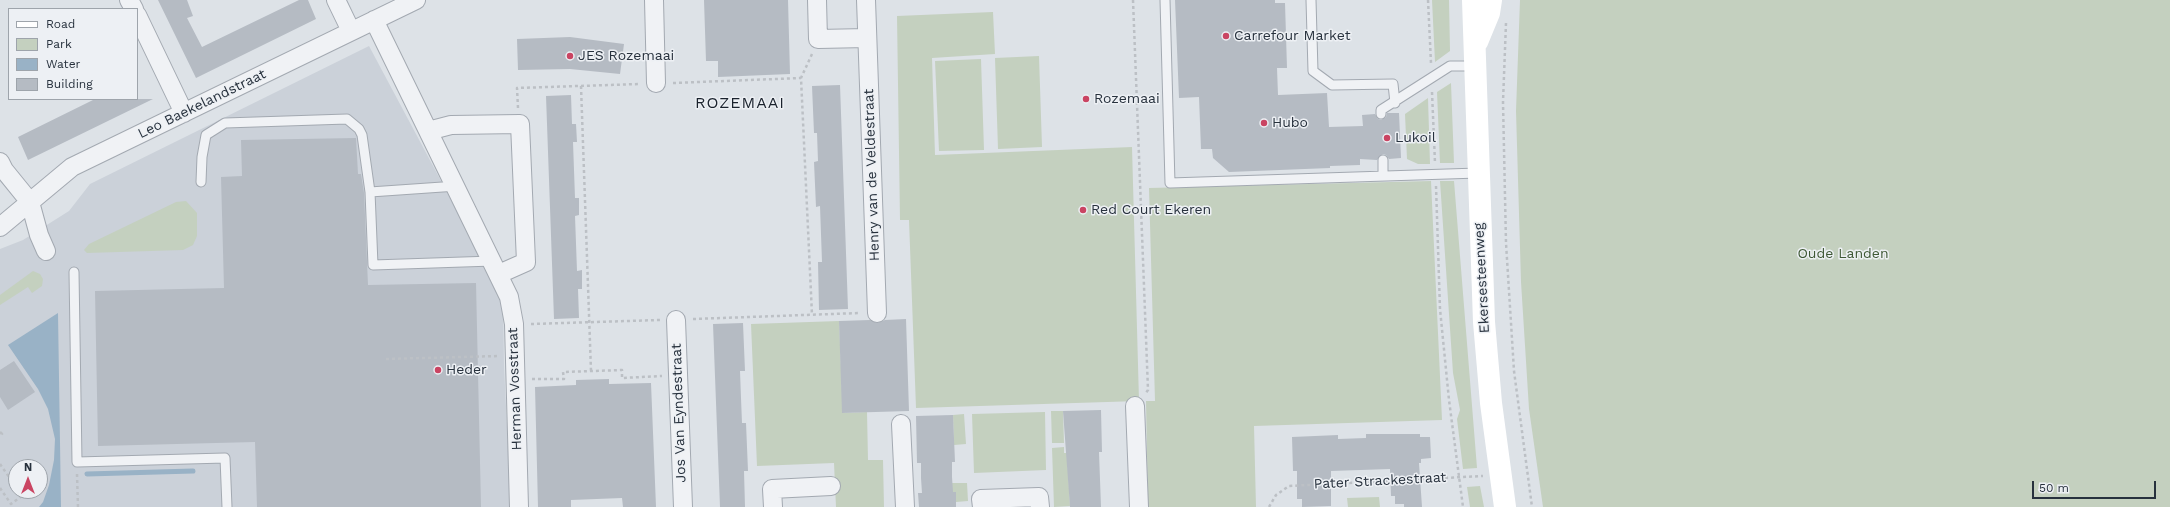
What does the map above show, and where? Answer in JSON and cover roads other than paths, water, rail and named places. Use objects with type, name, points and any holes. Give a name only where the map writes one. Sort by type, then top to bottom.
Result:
[{"type":"main road","name":"Ekersesteenweg","points":[[1473,0],[1484,322],[1491,403],[1505,507]]},
{"type":"main road","name":"Ekersesteenweg","points":[[1475,57],[1489,13],[1491,0]]},
{"type":"street","points":[[336,0],[351,31]]},
{"type":"street","name":"Leo Baekelandstraat","points":[[0,227],[72,167],[416,0]]},
{"type":"street","points":[[654,0],[656,83]]},
{"type":"street","points":[[817,0],[818,39],[867,38]]},
{"type":"street","name":"Henry van de Veldestraat","points":[[866,0],[877,313]]},
{"type":"street","points":[[138,18],[184,113]]},
{"type":"street","name":"Herman Vosstraat","points":[[374,20],[496,267],[509,297],[514,324],[519,507]]},
{"type":"street","points":[[428,131],[451,125],[520,124],[526,262],[496,267]]},
{"type":"street","points":[[0,162],[4,170],[30,202],[39,235],[46,252]]},
{"type":"street","name":"Jos Van Eyndestraat","points":[[676,320],[683,507]]},
{"type":"street","points":[[1135,406],[1139,507]]},
{"type":"street","points":[[901,424],[905,507]]},
{"type":"street","points":[[773,507],[772,489],[831,486]]},
{"type":"street","points":[[982,507],[982,499],[1040,497],[1040,507]]},
{"type":"lane","points":[[1165,0],[1170,183],[1478,173]]},
{"type":"lane","points":[[1311,0],[1313,70],[1332,86],[1393,84],[1395,103]]},
{"type":"lane","points":[[1381,114],[1381,110],[1395,103],[1450,66],[1475,57]]},
{"type":"lane","points":[[201,182],[202,157],[206,135],[225,122],[347,120],[359,129],[362,135],[370,192],[373,265],[496,267]]},
{"type":"lane","points":[[1382,160],[1383,176]]},
{"type":"lane","points":[[370,192],[456,186]]},
{"type":"lane","points":[[74,272],[77,462],[225,458],[227,507]]},
{"type":"water","points":[[58,313],[61,507],[39,507],[44,499],[48,499],[48,488],[54,460],[55,439],[48,409],[38,389],[8,345]]},
{"type":"waterway","points":[[87,474],[193,471]]},
{"type":"place","name":"Carrefour Market","points":[[1226,36]]},
{"type":"place","name":"JES Rozemaai","points":[[570,56]]},
{"type":"place","name":"Rozemaai","points":[[1086,99]]},
{"type":"place","name":"Hubo","points":[[1264,123]]},
{"type":"place","name":"Lukoil","points":[[1387,138]]},
{"type":"place","name":"Red Court Ekeren","points":[[1083,210]]},
{"type":"place","name":"Heder","points":[[438,370]]},
{"type":"district","name":"ROZEMAAI","points":[[740,103]]},
{"type":"park label","name":"Oude Landen","points":[[1843,254]]}]
